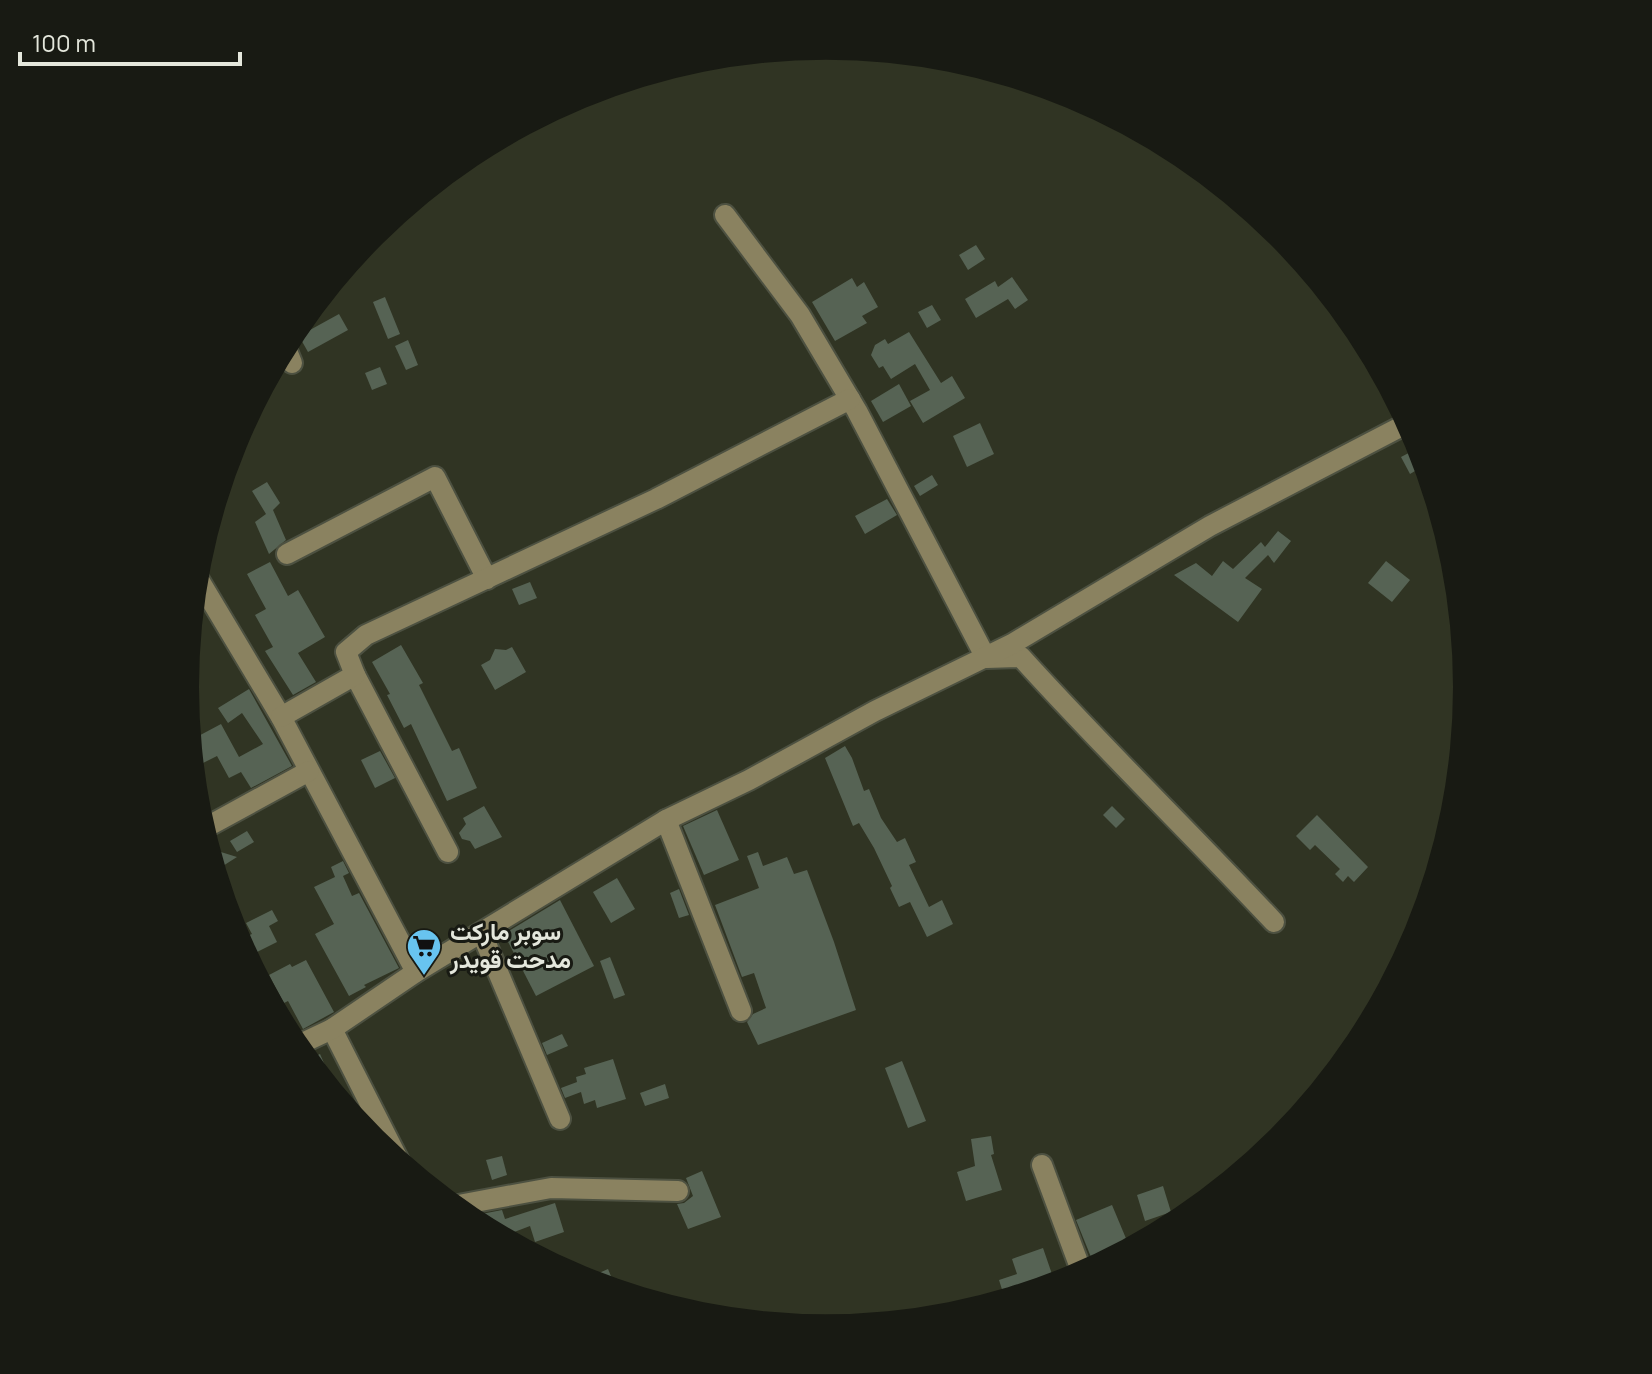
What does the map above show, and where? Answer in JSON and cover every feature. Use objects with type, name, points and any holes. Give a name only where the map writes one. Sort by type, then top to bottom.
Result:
[{"type":"street","points":[[725,215],[800,315],[850,399],[986,658]]},
{"type":"street","points":[[448,852],[355,675],[346,652],[366,635],[656,499],[850,399]]},
{"type":"street","points":[[309,1040],[332,1029],[416,972],[666,820],[749,780],[875,711],[986,658],[1210,526],[1397,429]]},
{"type":"street","points":[[287,554],[435,477],[487,579]]},
{"type":"street","points":[[206,592],[281,717],[416,972]]},
{"type":"street","points":[[986,658],[1021,657],[1274,922]]},
{"type":"street","points":[[281,717],[355,675]]},
{"type":"street","points":[[214,823],[309,771]]},
{"type":"street","points":[[666,820],[741,1011]]},
{"type":"street","points":[[482,934],[560,1119]]},
{"type":"street","points":[[332,1029],[383,1130]]},
{"type":"street","points":[[1042,1165],[1077,1261]]},
{"type":"street","points":[[471,1203],[551,1188],[678,1191]]},
{"type":"building","points":[[976,245],[985,259],[968,270],[959,255]]},
{"type":"building","points":[[1012,277],[1028,300],[1015,309],[1008,299],[976,318],[965,299],[995,281],[998,287]]},
{"type":"building","points":[[852,278],[857,287],[864,282],[878,307],[862,316],[867,323],[835,341],[812,302]]},
{"type":"building","points":[[385,297],[400,334],[388,339],[373,302]]},
{"type":"building","points":[[932,305],[941,320],[927,328],[918,312]]},
{"type":"building","points":[[339,314],[348,330],[308,352],[303,343],[312,329]]},
{"type":"building","points":[[909,332],[941,383],[952,376],[965,398],[923,423],[910,401],[930,390],[915,364],[891,379],[871,355],[875,345],[885,339],[888,344]]},
{"type":"building","points":[[408,340],[418,365],[406,370],[395,346]]},
{"type":"building","points":[[380,367],[387,384],[372,390],[365,373]]},
{"type":"building","points":[[899,384],[911,406],[883,422],[871,401]]},
{"type":"building","points":[[980,423],[994,454],[967,467],[953,436]]},
{"type":"building","points":[[1408,454],[1415,471],[1410,474],[1401,457]]},
{"type":"building","points":[[932,475],[938,485],[920,496],[914,486]]},
{"type":"building","points":[[267,482],[280,503],[273,510],[286,540],[269,554],[255,522],[266,514],[252,491]]},
{"type":"building","points":[[887,499],[897,515],[865,534],[855,516]]},
{"type":"building","points":[[1278,531],[1291,541],[1274,563],[1268,555],[1245,578],[1262,589],[1238,622],[1174,575],[1196,563],[1212,576],[1223,561],[1233,569],[1261,542],[1265,547]]},
{"type":"building","points":[[1386,561],[1410,580],[1392,602],[1368,583]]},
{"type":"building","points":[[270,562],[288,596],[298,590],[325,637],[298,653],[316,682],[293,695],[265,651],[273,647],[255,615],[266,609],[247,574]]},
{"type":"building","points":[[530,582],[537,598],[519,605],[512,589]]},
{"type":"building","points":[[401,645],[423,683],[419,685],[452,751],[459,748],[477,788],[447,801],[411,724],[404,728],[372,662]]},
{"type":"building","points":[[512,647],[526,672],[495,690],[481,665],[490,660],[495,649]]},
{"type":"building","points":[[249,689],[292,766],[251,788],[241,772],[229,778],[217,756],[203,763],[201,735],[221,724],[239,757],[263,744],[242,713],[228,723],[218,708]]},
{"type":"building","points":[[845,746],[864,791],[869,789],[881,818],[897,842],[905,838],[916,862],[909,865],[929,907],[942,900],[953,924],[927,937],[910,902],[899,907],[874,848],[859,823],[853,826],[825,758]]},
{"type":"building","points":[[380,751],[395,778],[375,788],[361,760]]},
{"type":"building","points":[[484,806],[502,837],[475,849],[459,833],[466,824],[463,818]]},
{"type":"building","points":[[1112,806],[1125,819],[1116,828],[1103,815]]},
{"type":"building","points":[[717,810],[739,860],[704,875],[683,826]]},
{"type":"building","points":[[1317,815],[1368,867],[1354,882],[1348,876],[1343,882],[1335,874],[1340,869],[1315,845],[1310,850],[1296,836]]},
{"type":"building","points":[[247,831],[254,842],[237,852],[230,841]]},
{"type":"building","points":[[221,852],[237,857],[225,865]]},
{"type":"building","points":[[758,852],[763,866],[787,857],[794,874],[807,870],[856,1010],[758,1045],[747,1022],[753,1014],[766,1008],[754,973],[742,977],[715,905],[759,888],[747,856]]},
{"type":"building","points":[[343,861],[349,873],[343,876],[352,896],[359,893],[399,968],[349,996],[315,934],[334,924],[314,887],[335,877],[331,867]]},
{"type":"building","points":[[617,878],[635,909],[611,923],[593,892]]},
{"type":"building","points":[[679,889],[689,915],[679,918],[670,893]]},
{"type":"building","points":[[560,900],[594,966],[536,996],[504,934]]},
{"type":"building","points":[[272,910],[278,921],[269,926],[277,942],[258,951],[246,923]]},
{"type":"building","points":[[610,957],[625,995],[614,999],[600,961]]},
{"type":"building","points":[[306,960],[334,1012],[303,1029],[270,975],[290,964],[292,967]]},
{"type":"building","points":[[562,1034],[568,1046],[547,1055],[542,1043]]},
{"type":"building","points":[[613,1059],[626,1099],[597,1108],[595,1100],[584,1104],[581,1092],[565,1098],[561,1088],[577,1082],[576,1077],[586,1074],[584,1068]]},
{"type":"building","points":[[902,1061],[926,1121],[908,1128],[885,1068]]},
{"type":"building","points":[[665,1084],[669,1098],[645,1106],[640,1093]]},
{"type":"building","points":[[991,1136],[994,1154],[991,1155],[1002,1190],[966,1201],[957,1172],[975,1166],[971,1139]]},
{"type":"building","points":[[502,1156],[507,1175],[492,1180],[486,1160]]},
{"type":"building","points":[[702,1171],[721,1217],[688,1229],[677,1204],[693,1196],[686,1178]]},
{"type":"building","points":[[1163,1186],[1170,1210],[1145,1221],[1137,1195]]},
{"type":"building","points":[[555,1203],[564,1232],[535,1242],[530,1226],[515,1232],[486,1213],[502,1210],[505,1219]]},
{"type":"building","points":[[1112,1205],[1125,1237],[1090,1255],[1076,1220]]},
{"type":"building","points":[[1043,1248],[1051,1272],[1002,1289],[999,1280],[1017,1274],[1012,1259]]},
{"type":"place","name":"سوبر ماركت مدحت قويدر","points":[[424,977]]}]
